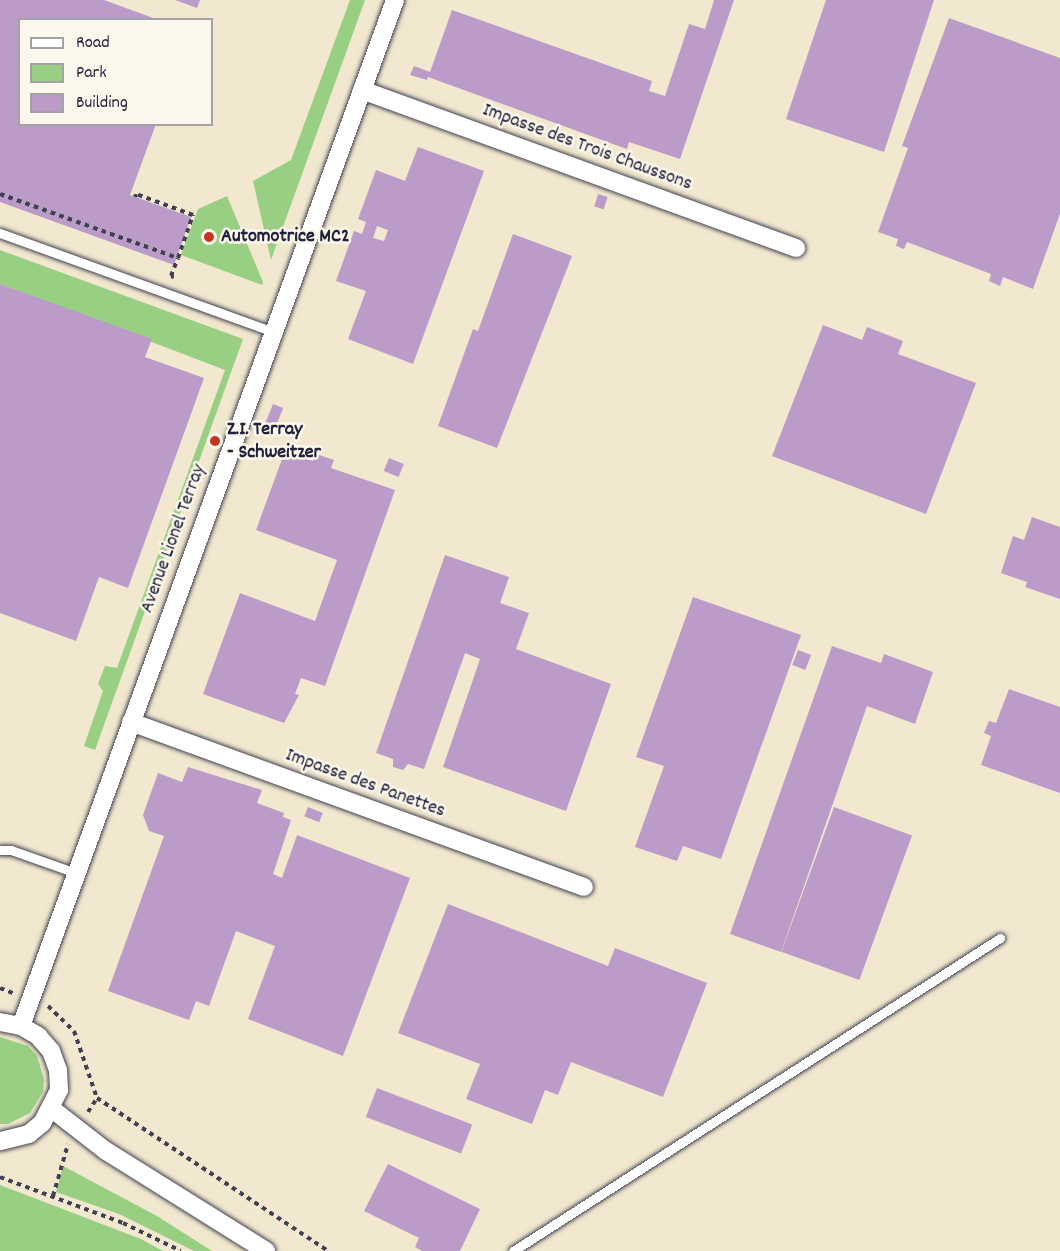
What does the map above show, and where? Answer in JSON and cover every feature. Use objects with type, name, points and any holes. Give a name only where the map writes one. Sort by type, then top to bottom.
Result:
[{"type":"street","name":"Avenue Lionel Terray","points":[[21,1026],[395,0]]},
{"type":"street","name":"Impasse des Trois Chaussons","points":[[362,90],[796,248]]},
{"type":"street","name":"Impasse des Panettes","points":[[131,722],[584,887]]},
{"type":"street","points":[[0,1022],[21,1026],[38,1036],[51,1051],[58,1070],[58,1090],[52,1109],[28,1134],[0,1141]]},
{"type":"street","points":[[52,1109],[106,1151],[266,1251]]},
{"type":"lane","points":[[0,233],[274,332]]},
{"type":"lane","points":[[0,850],[12,850],[76,873]]},
{"type":"lane","points":[[513,1251],[1000,938]]},
{"type":"path","points":[[0,194],[178,258]]},
{"type":"path","points":[[135,197],[136,194],[193,214],[171,276],[181,280]]},
{"type":"path","points":[[0,1177],[123,1223],[181,1251]]},
{"type":"green space","points":[[350,0],[365,0],[271,260],[253,181],[291,160]]},
{"type":"green space","points":[[227,196],[263,282],[262,285],[181,255],[198,209]]},
{"type":"green space","points":[[0,250],[243,339],[95,750],[84,746],[103,691],[98,684],[105,666],[117,668],[225,370],[0,284]]},
{"type":"green space","points":[[0,1037],[28,1046],[37,1056],[44,1079],[43,1092],[30,1113],[8,1124],[0,1124]]},
{"type":"green space","points":[[63,1166],[157,1216],[212,1251],[194,1251],[119,1214],[56,1192]]},
{"type":"green space","points":[[0,1185],[141,1239],[163,1251],[0,1251]]},
{"type":"building","points":[[0,0],[104,0],[153,18],[18,18],[18,126],[155,126],[130,195],[191,217],[174,265],[0,202]]},
{"type":"building","points":[[175,0],[200,0],[197,8]]},
{"type":"building","points":[[714,0],[734,0],[680,159],[629,142],[627,149],[428,77],[427,80],[410,75],[414,66],[430,72],[452,10],[652,81],[649,91],[665,96],[689,24],[705,29]]},
{"type":"building","points":[[826,0],[934,0],[884,152],[786,119]]},
{"type":"building","points":[[949,18],[1060,58],[1060,214],[1033,289],[1003,277],[1000,286],[989,281],[991,274],[907,242],[904,249],[896,246],[898,239],[878,232],[908,148],[902,146]]},
{"type":"building","points":[[418,147],[484,171],[413,364],[348,339],[366,291],[336,281],[354,231],[362,234],[366,222],[358,219],[376,170],[405,181]],"holes":[[[377,226],[388,230],[384,241],[373,238]]]},
{"type":"building","points":[[598,194],[608,197],[604,209],[594,206]]},
{"type":"building","points":[[513,234],[572,256],[497,448],[438,426],[473,329],[478,331]]},
{"type":"building","points":[[0,284],[152,339],[145,357],[204,378],[128,588],[99,577],[76,641],[0,613]]},
{"type":"building","points":[[823,325],[862,340],[867,327],[903,341],[898,354],[976,383],[926,514],[772,456]]},
{"type":"building","points":[[273,404],[283,408],[274,430],[264,426]]},
{"type":"building","points":[[285,451],[313,461],[316,454],[334,460],[331,468],[395,490],[325,686],[301,678],[295,694],[299,695],[284,723],[203,694],[240,593],[315,621],[337,560],[256,530]]},
{"type":"building","points":[[389,458],[404,464],[399,477],[384,471]]},
{"type":"building","points":[[1032,517],[1060,527],[1060,599],[1025,587],[1027,582],[1001,573],[1013,536],[1024,540]]},
{"type":"building","points":[[445,555],[509,577],[500,603],[529,613],[516,649],[611,684],[566,811],[443,767],[480,659],[465,653],[424,769],[408,764],[403,770],[393,767],[393,759],[376,753]]},
{"type":"building","points":[[693,597],[801,635],[721,859],[683,846],[677,861],[635,847],[664,766],[636,757]]},
{"type":"building","points":[[832,646],[881,663],[884,654],[933,672],[915,724],[867,706],[781,952],[730,934]]},
{"type":"building","points":[[798,650],[811,655],[805,670],[792,665]]},
{"type":"building","points":[[1009,689],[1060,707],[1060,793],[981,765],[991,736],[984,733],[989,721],[996,723]]},
{"type":"building","points":[[188,767],[262,790],[257,803],[284,813],[283,817],[291,820],[273,874],[282,878],[297,835],[410,878],[343,1056],[248,1019],[275,946],[236,931],[209,1006],[196,1001],[189,1020],[108,991],[164,836],[149,831],[143,815],[158,773],[182,782]]},
{"type":"building","points":[[308,807],[323,813],[319,822],[304,816]]},
{"type":"building","points":[[834,807],[912,835],[859,980],[781,952]]},
{"type":"building","points":[[448,904],[608,966],[615,948],[707,983],[663,1097],[571,1062],[558,1095],[545,1090],[532,1124],[466,1099],[480,1064],[398,1033]]},
{"type":"building","points":[[377,1088],[472,1125],[461,1153],[366,1117]]},
{"type":"building","points":[[388,1164],[480,1209],[460,1251],[422,1251],[415,1247],[419,1238],[364,1211]]},
{"type":"place","name":"Automotrice MC2","points":[[209,237]]},
{"type":"place","name":"Z.I. Terray - Schweitzer","points":[[215,441]]}]
